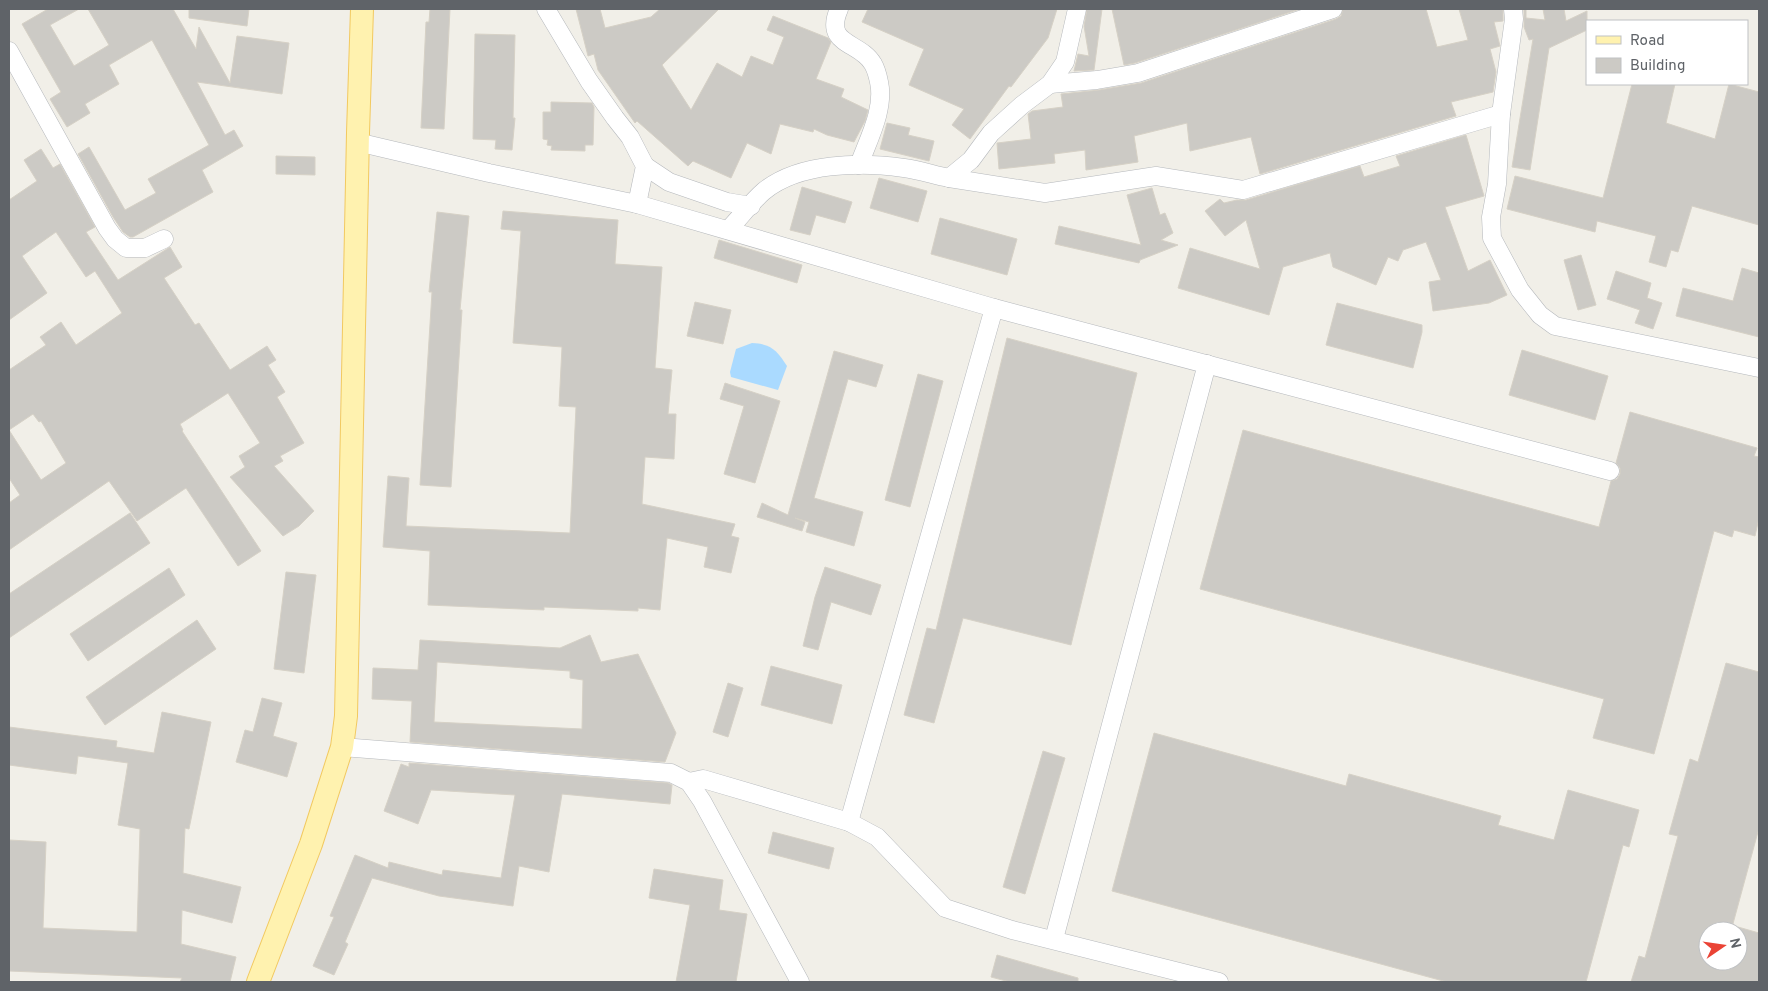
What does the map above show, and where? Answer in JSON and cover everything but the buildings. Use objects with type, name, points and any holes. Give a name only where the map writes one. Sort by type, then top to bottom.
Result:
[{"type":"main road","points":[[258,982],[311,844],[342,746],[346,716],[357,142],[362,9]]},
{"type":"street","points":[[546,9],[589,81],[630,137],[645,166],[669,182],[727,202],[751,206]]},
{"type":"street","points":[[839,9],[836,15],[835,29],[839,38],[864,54],[873,63],[880,84],[879,107],[859,165]]},
{"type":"street","points":[[949,178],[971,160],[991,133],[1022,104],[1050,84],[1065,62],[1077,9]]},
{"type":"street","points":[[1050,84],[1097,80],[1138,73],[1332,9]]},
{"type":"street","points":[[1513,9],[1514,19],[1501,114],[1497,184],[1491,217],[1492,238],[1520,290],[1540,315],[1555,326],[1759,368]]},
{"type":"street","points":[[9,51],[115,239],[126,248],[146,248],[164,239]]},
{"type":"street","points":[[728,230],[764,191],[795,174],[835,166],[859,165],[905,168],[949,178],[1045,193],[1156,176],[1243,190],[1501,114]]},
{"type":"street","points":[[357,142],[489,173],[637,204],[994,308],[1610,471]]},
{"type":"street","points":[[637,204],[645,166]]},
{"type":"street","points":[[849,822],[994,308]]},
{"type":"street","points":[[1054,939],[1207,364]]},
{"type":"street","points":[[342,746],[671,773],[689,782],[702,801],[800,982]]},
{"type":"street","points":[[689,782],[703,779],[849,822],[877,837],[945,908],[1012,930],[1054,939],[1219,982]]},
{"type":"water","points":[[752,343],[773,349],[787,366],[778,390],[731,377],[730,372],[736,349]]}]
